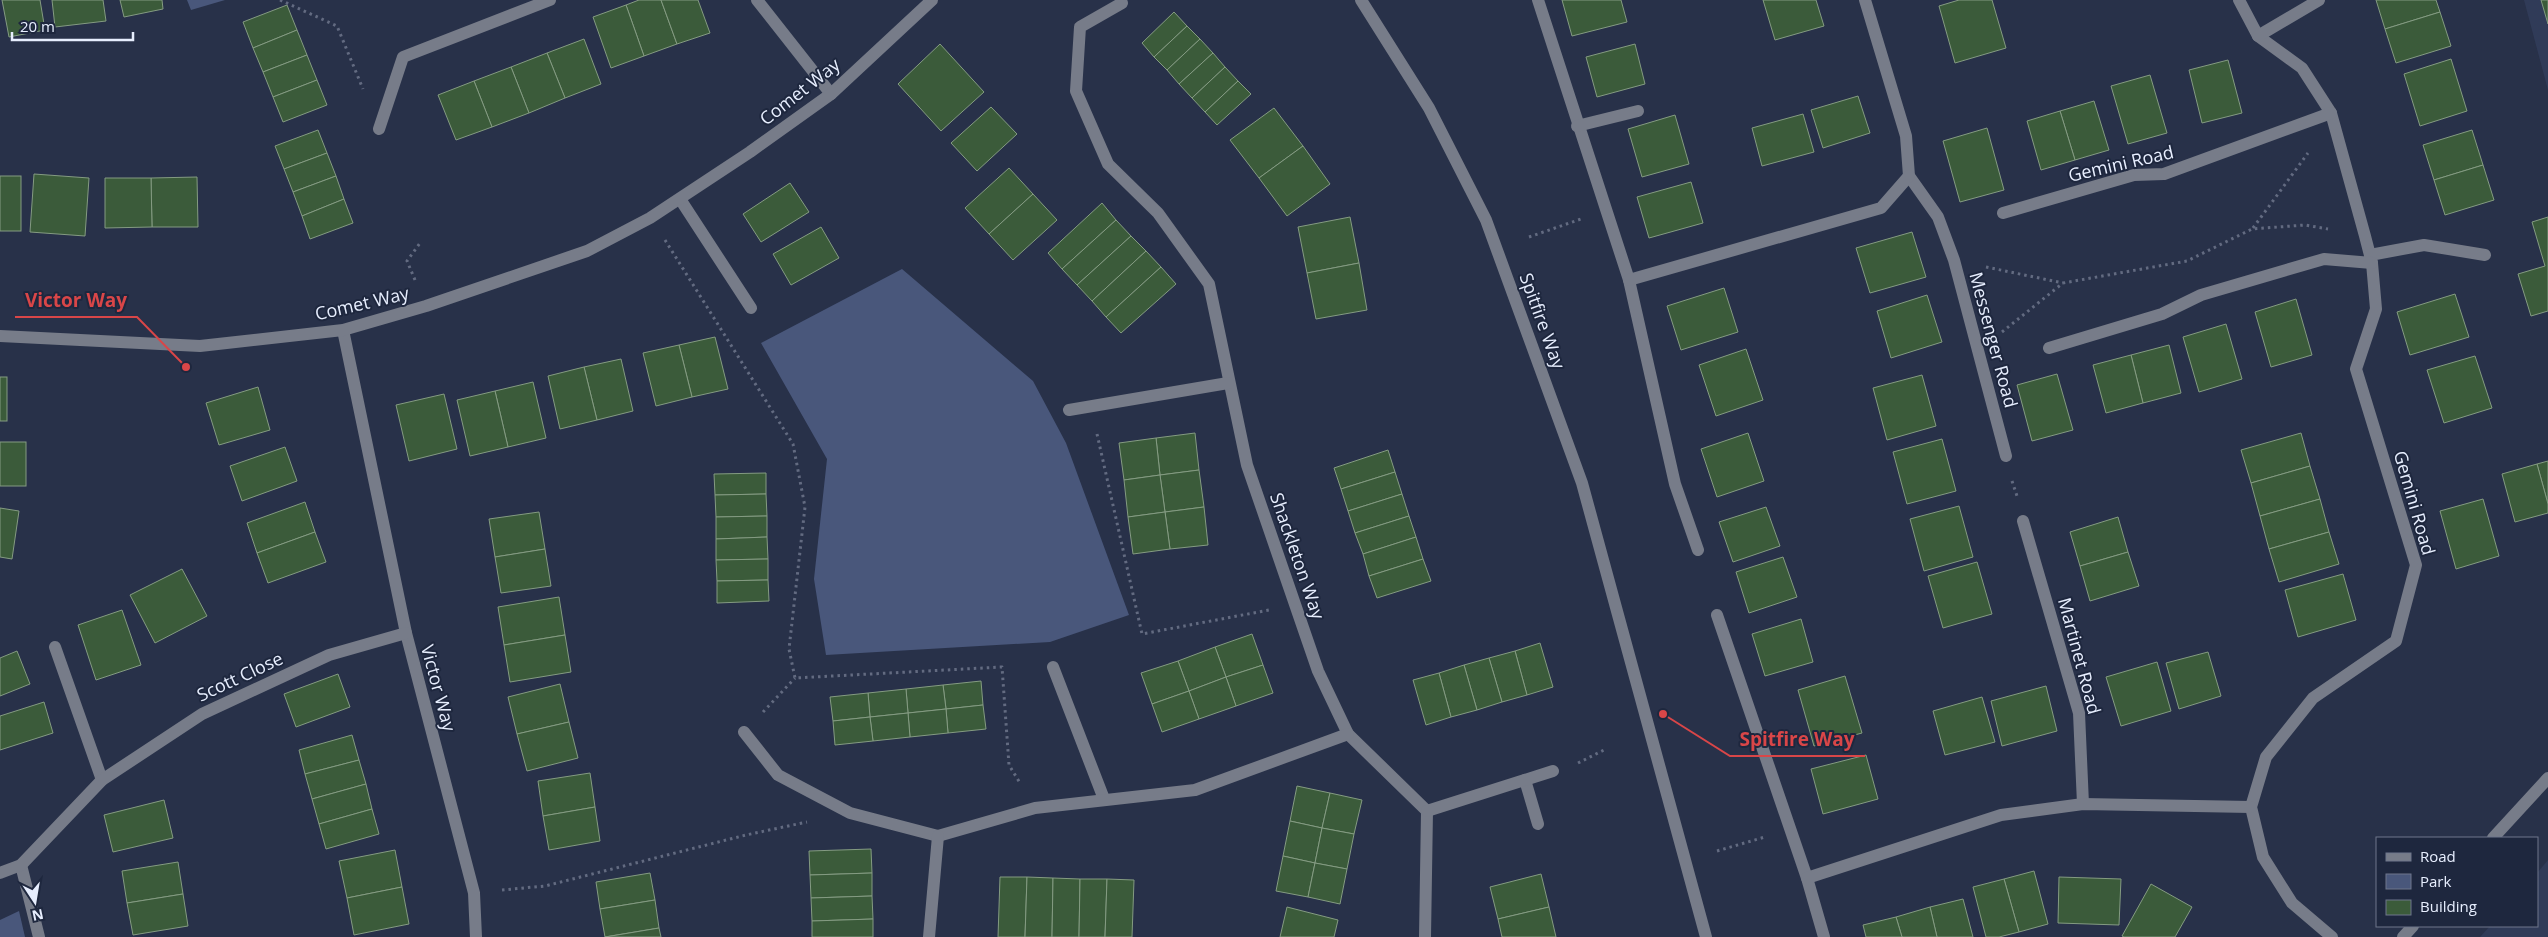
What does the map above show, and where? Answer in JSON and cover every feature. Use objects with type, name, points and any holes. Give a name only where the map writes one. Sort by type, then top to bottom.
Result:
[{"type":"street","points":[[379,129],[403,57],[550,0]]},
{"type":"street","points":[[757,0],[831,94]]},
{"type":"street","name":"Comet Way","points":[[0,336],[200,346],[343,330],[426,306],[587,251],[650,218],[680,199],[831,94],[932,0]]},
{"type":"street","name":"Spitfire Way","points":[[1361,0],[1429,108],[1486,220],[1582,483],[1706,937]]},
{"type":"street","points":[[1538,0],[1577,126],[1629,280],[1676,484],[1698,550]]},
{"type":"street","points":[[1629,280],[1881,208],[1909,176],[1906,136],[1865,0]]},
{"type":"street","name":"Gemini Road","points":[[2239,0],[2258,36],[2302,68],[2331,113],[2371,259],[2376,309],[2356,369],[2416,565],[2396,641],[2313,698],[2266,757],[2251,807]]},
{"type":"street","points":[[2258,36],[2319,0]]},
{"type":"street","name":"Shackleton Way","points":[[1122,3],[1080,27],[1076,91],[1108,164],[1158,213],[1209,284],[1228,384],[1247,465],[1318,671],[1348,734],[1428,811]]},
{"type":"street","points":[[1577,126],[1638,111]]},
{"type":"street","name":"Gemini Road","points":[[2003,213],[2134,175],[2164,174],[2331,113]]},
{"type":"street","name":"Messenger Road","points":[[1909,176],[1938,217],[1954,260],[2006,456]]},
{"type":"street","points":[[680,199],[751,308]]},
{"type":"street","points":[[2049,348],[2162,314],[2201,295],[2324,259],[2371,259],[2424,245],[2485,255]]},
{"type":"street","name":"Victor Way","points":[[343,330],[406,633],[474,893],[476,937]]},
{"type":"street","points":[[1069,410],[1228,384]]},
{"type":"street","name":"Martinet Road","points":[[2023,521],[2079,713],[2083,804]]},
{"type":"street","points":[[1717,615],[1792,830],[1824,937]]},
{"type":"street","name":"Scott Close","points":[[0,873],[21,865],[102,780],[202,714],[329,655],[406,633]]},
{"type":"street","points":[[55,647],[102,780]]},
{"type":"street","points":[[1053,667],[1104,798]]},
{"type":"street","points":[[744,732],[778,775],[850,813],[938,836],[1035,808],[1104,798],[1195,790],[1348,734]]},
{"type":"street","points":[[1425,937],[1428,811],[1553,771]]},
{"type":"street","points":[[2494,837],[2548,778]]},
{"type":"street","points":[[1525,780],[1538,824]]},
{"type":"street","points":[[1807,878],[2001,815],[2083,804],[2251,807],[2263,857],[2292,903],[2332,937]]},
{"type":"street","points":[[929,937],[938,836]]},
{"type":"street","points":[[21,865],[39,937]]},
{"type":"street","points":[[2403,937],[2412,927]]},
{"type":"path","points":[[280,0],[337,26],[379,129]]},
{"type":"path","points":[[2252,229],[2312,148],[2335,128]]},
{"type":"path","points":[[1529,237],[1605,210]]},
{"type":"path","points":[[650,218],[681,264],[793,444],[805,507],[789,649],[795,678]]},
{"type":"path","points":[[1954,260],[2063,283],[2186,261],[2252,229],[2305,225],[2365,236]]},
{"type":"path","points":[[420,242],[407,261],[426,306]]},
{"type":"path","points":[[1980,362],[2004,328],[2063,283]]},
{"type":"path","points":[[1091,406],[1142,634],[1294,605]]},
{"type":"path","points":[[2006,456],[2023,521]]},
{"type":"path","points":[[744,732],[795,678],[1002,667],[1009,765],[1035,808]]},
{"type":"path","points":[[474,893],[545,886],[746,835],[850,813]]},
{"type":"path","points":[[1717,851],[1792,830]]},
{"type":"shaded area","points":[[2524,0],[2548,0],[2548,90]]},
{"type":"shaded area","points":[[2548,860],[2548,937],[2480,937],[2489,927],[2538,927],[2538,872]]},
{"type":"green space","points":[[187,0],[225,0],[191,10]]},
{"type":"green space","points":[[902,269],[1033,381],[1066,443],[1129,615],[1050,642],[826,655],[814,579],[827,459],[761,343]]},
{"type":"green space","points":[[19,911],[25,937],[0,937],[0,920]]},
{"type":"building","points":[[2,0],[40,0],[45,30],[9,37]]},
{"type":"building","points":[[52,0],[103,0],[106,21],[55,27]]},
{"type":"building","points":[[120,0],[162,0],[163,9],[124,17]]},
{"type":"building","points":[[639,0],[661,0],[677,44],[644,56],[626,5]]},
{"type":"building","points":[[661,0],[698,0],[710,33],[677,44]]},
{"type":"building","points":[[1562,0],[1621,0],[1627,22],[1572,36]]},
{"type":"building","points":[[1763,0],[1816,0],[1824,26],[1775,40]]},
{"type":"building","points":[[1959,0],[1992,0],[2006,48],[1955,63],[1939,6]]},
{"type":"building","points":[[2376,0],[2436,0],[2440,12],[2385,29]]},
{"type":"building","points":[[2541,0],[2548,0],[2548,24]]},
{"type":"building","points":[[287,5],[297,30],[253,48],[243,22]]},
{"type":"building","points":[[626,5],[644,56],[611,68],[593,17]]},
{"type":"building","points":[[1174,12],[1187,26],[1154,57],[1142,43]]},
{"type":"building","points":[[2440,12],[2451,46],[2396,63],[2385,29]]},
{"type":"building","points":[[1187,26],[1200,39],[1167,70],[1154,57]]},
{"type":"building","points":[[297,30],[307,55],[263,72],[253,48]]},
{"type":"building","points":[[584,39],[601,84],[565,98],[547,53]]},
{"type":"building","points":[[1200,39],[1213,53],[1179,84],[1167,70]]},
{"type":"building","points":[[940,44],[984,92],[941,131],[898,84]]},
{"type":"building","points":[[1635,44],[1645,84],[1597,97],[1586,57]]},
{"type":"building","points":[[547,53],[565,98],[529,113],[511,67]]},
{"type":"building","points":[[1213,53],[1225,67],[1192,98],[1179,84]]},
{"type":"building","points":[[307,55],[317,80],[273,97],[263,72]]},
{"type":"building","points":[[2451,59],[2467,111],[2420,126],[2404,74]]},
{"type":"building","points":[[2228,60],[2242,113],[2202,123],[2189,70]]},
{"type":"building","points":[[511,67],[529,113],[492,127],[474,81]]},
{"type":"building","points":[[1225,67],[1238,81],[1205,112],[1192,98]]},
{"type":"building","points":[[2150,75],[2167,133],[2128,144],[2111,86]]},
{"type":"building","points":[[317,80],[327,105],[283,122],[273,97]]},
{"type":"building","points":[[474,81],[492,127],[456,140],[438,95]]},
{"type":"building","points":[[1238,81],[1251,94],[1217,125],[1205,112]]},
{"type":"building","points":[[1858,96],[1870,133],[1823,148],[1811,110]]},
{"type":"building","points":[[2094,101],[2109,150],[2075,160],[2060,111]]},
{"type":"building","points":[[991,107],[1017,134],[977,171],[951,143]]},
{"type":"building","points":[[1274,108],[1303,146],[1259,178],[1230,140]]},
{"type":"building","points":[[2060,111],[2075,160],[2041,170],[2027,121]]},
{"type":"building","points":[[1803,114],[1814,152],[1762,166],[1752,128]]},
{"type":"building","points":[[1675,115],[1689,164],[1642,177],[1628,129]]},
{"type":"building","points":[[1987,128],[2004,190],[1960,202],[1943,141]]},
{"type":"building","points":[[318,130],[327,153],[284,169],[275,146]]},
{"type":"building","points":[[2472,130],[2483,165],[2434,180],[2423,145]]},
{"type":"building","points":[[1303,146],[1330,184],[1287,216],[1259,178]]},
{"type":"building","points":[[327,153],[336,176],[293,192],[284,169]]},
{"type":"building","points":[[2483,165],[2494,200],[2445,215],[2434,180]]},
{"type":"building","points":[[1009,168],[1033,194],[989,234],[965,208]]},
{"type":"building","points":[[34,174],[89,178],[85,236],[30,232]]},
{"type":"building","points":[[0,176],[21,176],[21,231],[0,231]]},
{"type":"building","points":[[336,176],[344,199],[302,216],[293,192]]},
{"type":"building","points":[[197,177],[198,227],[152,227],[151,178]]},
{"type":"building","points":[[105,178],[151,178],[152,227],[105,228]]},
{"type":"building","points":[[1691,182],[1703,223],[1649,238],[1637,197]]},
{"type":"building","points":[[790,183],[809,212],[761,242],[743,214]]},
{"type":"building","points":[[1033,194],[1057,220],[1013,260],[989,234]]},
{"type":"building","points":[[344,199],[353,223],[310,239],[302,216]]},
{"type":"building","points":[[1102,203],[1116,220],[1062,269],[1048,253]]},
{"type":"building","points":[[1350,217],[1359,263],[1307,273],[1298,227]]},
{"type":"building","points":[[2548,217],[2548,311],[2531,316],[2518,274],[2545,266],[2532,222]]},
{"type":"building","points":[[1116,220],[1131,236],[1077,285],[1062,269]]},
{"type":"building","points":[[821,227],[839,258],[791,285],[773,254]]},
{"type":"building","points":[[1912,232],[1926,277],[1870,293],[1856,248]]},
{"type":"building","points":[[1131,236],[1146,251],[1092,301],[1077,285]]},
{"type":"building","points":[[1146,251],[1161,267],[1106,317],[1092,301]]},
{"type":"building","points":[[1359,263],[1367,310],[1316,319],[1307,273]]},
{"type":"building","points":[[1161,267],[1176,284],[1121,333],[1106,317]]},
{"type":"building","points":[[1724,288],[1738,332],[1681,350],[1667,306]]},
{"type":"building","points":[[2455,294],[2469,337],[2410,355],[2397,312]]},
{"type":"building","points":[[1927,295],[1942,342],[1891,358],[1877,311]]},
{"type":"building","points":[[2296,299],[2312,355],[2271,367],[2255,312]]},
{"type":"building","points":[[2226,324],[2242,379],[2199,392],[2183,337]]},
{"type":"building","points":[[715,337],[728,389],[692,397],[679,345]]},
{"type":"building","points":[[679,345],[692,397],[656,406],[643,353]]},
{"type":"building","points":[[2169,345],[2181,393],[2143,403],[2131,355]]},
{"type":"building","points":[[1746,349],[1763,400],[1716,416],[1699,365]]},
{"type":"building","points":[[2131,355],[2143,403],[2106,413],[2093,365]]},
{"type":"building","points":[[2475,356],[2492,408],[2444,423],[2427,370]]},
{"type":"building","points":[[621,359],[633,411],[597,420],[584,367]]},
{"type":"building","points":[[584,367],[597,420],[560,429],[548,376]]},
{"type":"building","points":[[2057,374],[2073,430],[2032,441],[2017,385]]},
{"type":"building","points":[[1922,375],[1936,426],[1887,440],[1873,388]]},
{"type":"building","points":[[0,377],[7,377],[7,421],[0,421]]},
{"type":"building","points":[[533,382],[546,438],[508,447],[495,391]]},
{"type":"building","points":[[258,387],[270,430],[219,445],[206,403]]},
{"type":"building","points":[[495,391],[508,447],[470,456],[457,400]]},
{"type":"building","points":[[444,394],[457,449],[409,461],[396,405]]},
{"type":"building","points":[[1195,433],[1199,470],[1160,475],[1156,438]]},
{"type":"building","points":[[1748,433],[1764,481],[1717,497],[1701,449]]},
{"type":"building","points":[[2301,433],[2310,466],[2251,483],[2241,450]]},
{"type":"building","points":[[1156,438],[1160,475],[1124,480],[1119,443]]},
{"type":"building","points":[[1942,439],[1956,491],[1907,504],[1893,452]]},
{"type":"building","points":[[0,442],[26,442],[26,486],[0,486]]},
{"type":"building","points":[[285,447],[297,481],[242,501],[230,466]]},
{"type":"building","points":[[1388,450],[1395,472],[1341,489],[1334,468]]},
{"type":"building","points":[[2548,461],[2548,504],[2537,464]]},
{"type":"building","points":[[2537,464],[2548,504],[2548,513],[2515,522],[2502,474]]},
{"type":"building","points":[[2310,466],[2320,499],[2260,516],[2251,483]]},
{"type":"building","points":[[1199,470],[1204,507],[1165,512],[1160,475]]},
{"type":"building","points":[[1395,472],[1402,494],[1348,511],[1341,489]]},
{"type":"building","points":[[766,473],[766,494],[715,495],[714,474]]},
{"type":"building","points":[[1160,475],[1165,512],[1128,517],[1124,480]]},
{"type":"building","points":[[766,494],[767,516],[716,517],[715,495]]},
{"type":"building","points":[[1402,494],[1409,516],[1355,533],[1348,511]]},
{"type":"building","points":[[2320,499],[2329,532],[2269,549],[2260,516]]},
{"type":"building","points":[[2483,499],[2499,556],[2456,569],[2440,511]]},
{"type":"building","points":[[305,502],[315,532],[257,553],[247,523]]},
{"type":"building","points":[[1959,506],[1973,557],[1924,571],[1910,519]]},
{"type":"building","points":[[1204,507],[1208,545],[1170,549],[1165,512]]},
{"type":"building","points":[[1766,507],[1780,546],[1733,562],[1719,522]]},
{"type":"building","points":[[0,508],[19,511],[12,559],[0,557]]},
{"type":"building","points":[[539,512],[545,549],[495,557],[489,519]]},
{"type":"building","points":[[1165,512],[1170,549],[1133,554],[1128,517]]},
{"type":"building","points":[[767,516],[767,537],[716,539],[716,517]]},
{"type":"building","points":[[1409,516],[1416,537],[1363,554],[1355,533]]},
{"type":"building","points":[[2118,517],[2128,552],[2080,566],[2070,532]]},
{"type":"building","points":[[315,532],[326,562],[268,583],[257,553]]},
{"type":"building","points":[[2329,532],[2339,564],[2279,582],[2269,549]]},
{"type":"building","points":[[767,537],[768,559],[716,560],[716,539]]},
{"type":"building","points":[[1416,537],[1423,559],[1369,576],[1363,554]]},
{"type":"building","points":[[545,549],[551,586],[501,593],[495,557]]},
{"type":"building","points":[[2128,552],[2139,586],[2090,601],[2080,566]]},
{"type":"building","points":[[1783,557],[1797,597],[1749,613],[1736,572]]},
{"type":"building","points":[[768,559],[768,580],[717,581],[716,560]]},
{"type":"building","points":[[1423,559],[1431,581],[1377,598],[1369,576]]},
{"type":"building","points":[[1977,562],[1992,614],[1943,628],[1928,576]]},
{"type":"building","points":[[182,569],[207,616],[155,643],[130,595]]},
{"type":"building","points":[[2343,574],[2356,620],[2298,637],[2285,590]]},
{"type":"building","points":[[768,580],[769,601],[717,603],[717,581]]},
{"type":"building","points":[[559,597],[565,635],[504,645],[498,607]]},
{"type":"building","points":[[122,610],[141,665],[96,680],[78,625]]},
{"type":"building","points":[[1801,619],[1813,662],[1765,676],[1752,634]]},
{"type":"building","points":[[1252,634],[1263,665],[1226,677],[1215,647]]},
{"type":"building","points":[[565,635],[571,672],[510,682],[504,645]]},
{"type":"building","points":[[1540,643],[1553,687],[1527,695],[1515,651]]},
{"type":"building","points":[[1215,647],[1226,677],[1189,691],[1178,661]]},
{"type":"building","points":[[17,651],[30,684],[0,696],[0,658]]},
{"type":"building","points":[[1515,651],[1527,695],[1502,702],[1489,658]]},
{"type":"building","points":[[2208,652],[2221,696],[2179,709],[2166,663]]},
{"type":"building","points":[[1489,658],[1502,702],[1477,710],[1464,665]]},
{"type":"building","points":[[1178,661],[1189,691],[1152,704],[1141,673]]},
{"type":"building","points":[[2157,662],[2171,711],[2121,726],[2106,677]]},
{"type":"building","points":[[1263,665],[1273,693],[1236,706],[1226,677]]},
{"type":"building","points":[[1464,665],[1477,710],[1451,717],[1439,673]]},
{"type":"building","points":[[1439,673],[1451,717],[1426,725],[1413,680]]},
{"type":"building","points":[[338,674],[350,707],[296,727],[284,694]]},
{"type":"building","points":[[1845,676],[1862,733],[1814,746],[1798,690]]},
{"type":"building","points":[[1226,677],[1236,706],[1199,719],[1189,691]]},
{"type":"building","points":[[981,681],[983,705],[946,709],[943,685]]},
{"type":"building","points":[[560,684],[569,722],[517,734],[508,697]]},
{"type":"building","points":[[943,685],[946,709],[908,713],[906,689]]},
{"type":"building","points":[[2046,686],[2057,731],[2002,746],[1991,701]]},
{"type":"building","points":[[906,689],[908,713],[870,717],[868,693]]},
{"type":"building","points":[[1189,691],[1199,719],[1162,732],[1152,704]]},
{"type":"building","points":[[868,693],[870,717],[833,721],[830,697]]},
{"type":"building","points":[[1982,697],[1995,742],[1945,755],[1933,711]]},
{"type":"building","points":[[44,702],[53,733],[0,750],[0,716]]},
{"type":"building","points":[[983,705],[986,729],[948,733],[946,709]]},
{"type":"building","points":[[946,709],[948,733],[910,737],[908,713]]},
{"type":"building","points":[[908,713],[910,737],[873,741],[870,717]]},
{"type":"building","points":[[870,717],[873,741],[835,745],[833,721]]},
{"type":"building","points":[[569,722],[578,758],[527,771],[517,734]]},
{"type":"building","points":[[352,735],[359,760],[305,774],[299,750]]},
{"type":"building","points":[[1866,755],[1878,799],[1823,814],[1811,769]]},
{"type":"building","points":[[359,760],[366,784],[312,799],[305,774]]},
{"type":"building","points":[[590,773],[595,807],[543,816],[538,781]]},
{"type":"building","points":[[366,784],[372,809],[319,824],[312,799]]},
{"type":"building","points":[[1297,786],[1330,793],[1322,828],[1290,821]]},
{"type":"building","points":[[1330,793],[1362,800],[1354,834],[1322,828]]},
{"type":"building","points":[[164,800],[173,838],[113,852],[104,815]]},
{"type":"building","points":[[595,807],[600,841],[549,850],[543,816]]},
{"type":"building","points":[[372,809],[379,834],[326,849],[319,824]]},
{"type":"building","points":[[1290,821],[1322,828],[1315,863],[1283,856]]},
{"type":"building","points":[[1322,828],[1354,834],[1347,869],[1315,863]]},
{"type":"building","points":[[871,849],[872,873],[810,875],[809,851]]},
{"type":"building","points":[[395,850],[402,887],[347,898],[339,861]]},
{"type":"building","points":[[1283,856],[1315,863],[1308,897],[1276,891]]},
{"type":"building","points":[[178,862],[183,894],[127,903],[122,871]]},
{"type":"building","points":[[1315,863],[1347,869],[1340,904],[1308,897]]},
{"type":"building","points":[[2034,871],[2048,924],[2019,932],[2004,879]]},
{"type":"building","points":[[650,873],[655,900],[600,909],[596,882]]},
{"type":"building","points":[[872,873],[872,896],[811,898],[810,875]]},
{"type":"building","points":[[1541,874],[1549,907],[1498,919],[1490,887]]},
{"type":"building","points":[[1000,877],[1027,877],[1025,937],[998,937]]},
{"type":"building","points":[[1027,877],[1053,878],[1052,937],[1025,937]]},
{"type":"building","points":[[2059,877],[2121,879],[2119,925],[2058,923]]},
{"type":"building","points":[[1053,878],[1080,879],[1079,937],[1052,937]]},
{"type":"building","points":[[1080,879],[1107,879],[1105,937],[1079,937]]},
{"type":"building","points":[[1107,879],[1134,880],[1132,937],[1105,937]]},
{"type":"building","points":[[2004,879],[2019,932],[1999,937],[1986,937],[1973,887]]},
{"type":"building","points":[[2151,884],[2192,907],[2175,937],[2122,936]]},
{"type":"building","points":[[402,887],[409,924],[354,935],[347,898]]},
{"type":"building","points":[[183,894],[188,926],[133,935],[127,903]]},
{"type":"building","points":[[872,896],[873,919],[812,921],[811,898]]},
{"type":"building","points":[[1963,899],[1973,937],[1937,937],[1930,907]]},
{"type":"building","points":[[655,900],[659,928],[605,937],[600,909]]},
{"type":"building","points":[[1287,907],[1338,920],[1334,937],[1280,937]]},
{"type":"building","points":[[1549,907],[1556,937],[1502,937],[1498,919]]},
{"type":"building","points":[[1930,907],[1937,937],[1902,937],[1896,917]]},
{"type":"building","points":[[1896,917],[1902,937],[1866,937],[1863,925]]},
{"type":"building","points":[[873,919],[873,937],[812,937],[812,921]]},
{"type":"building","points":[[659,928],[661,937],[605,937]]},
{"type":"place","name":"Victor Way","points":[[186,367]]},
{"type":"place","name":"Spitfire Way","points":[[1663,714]]}]
